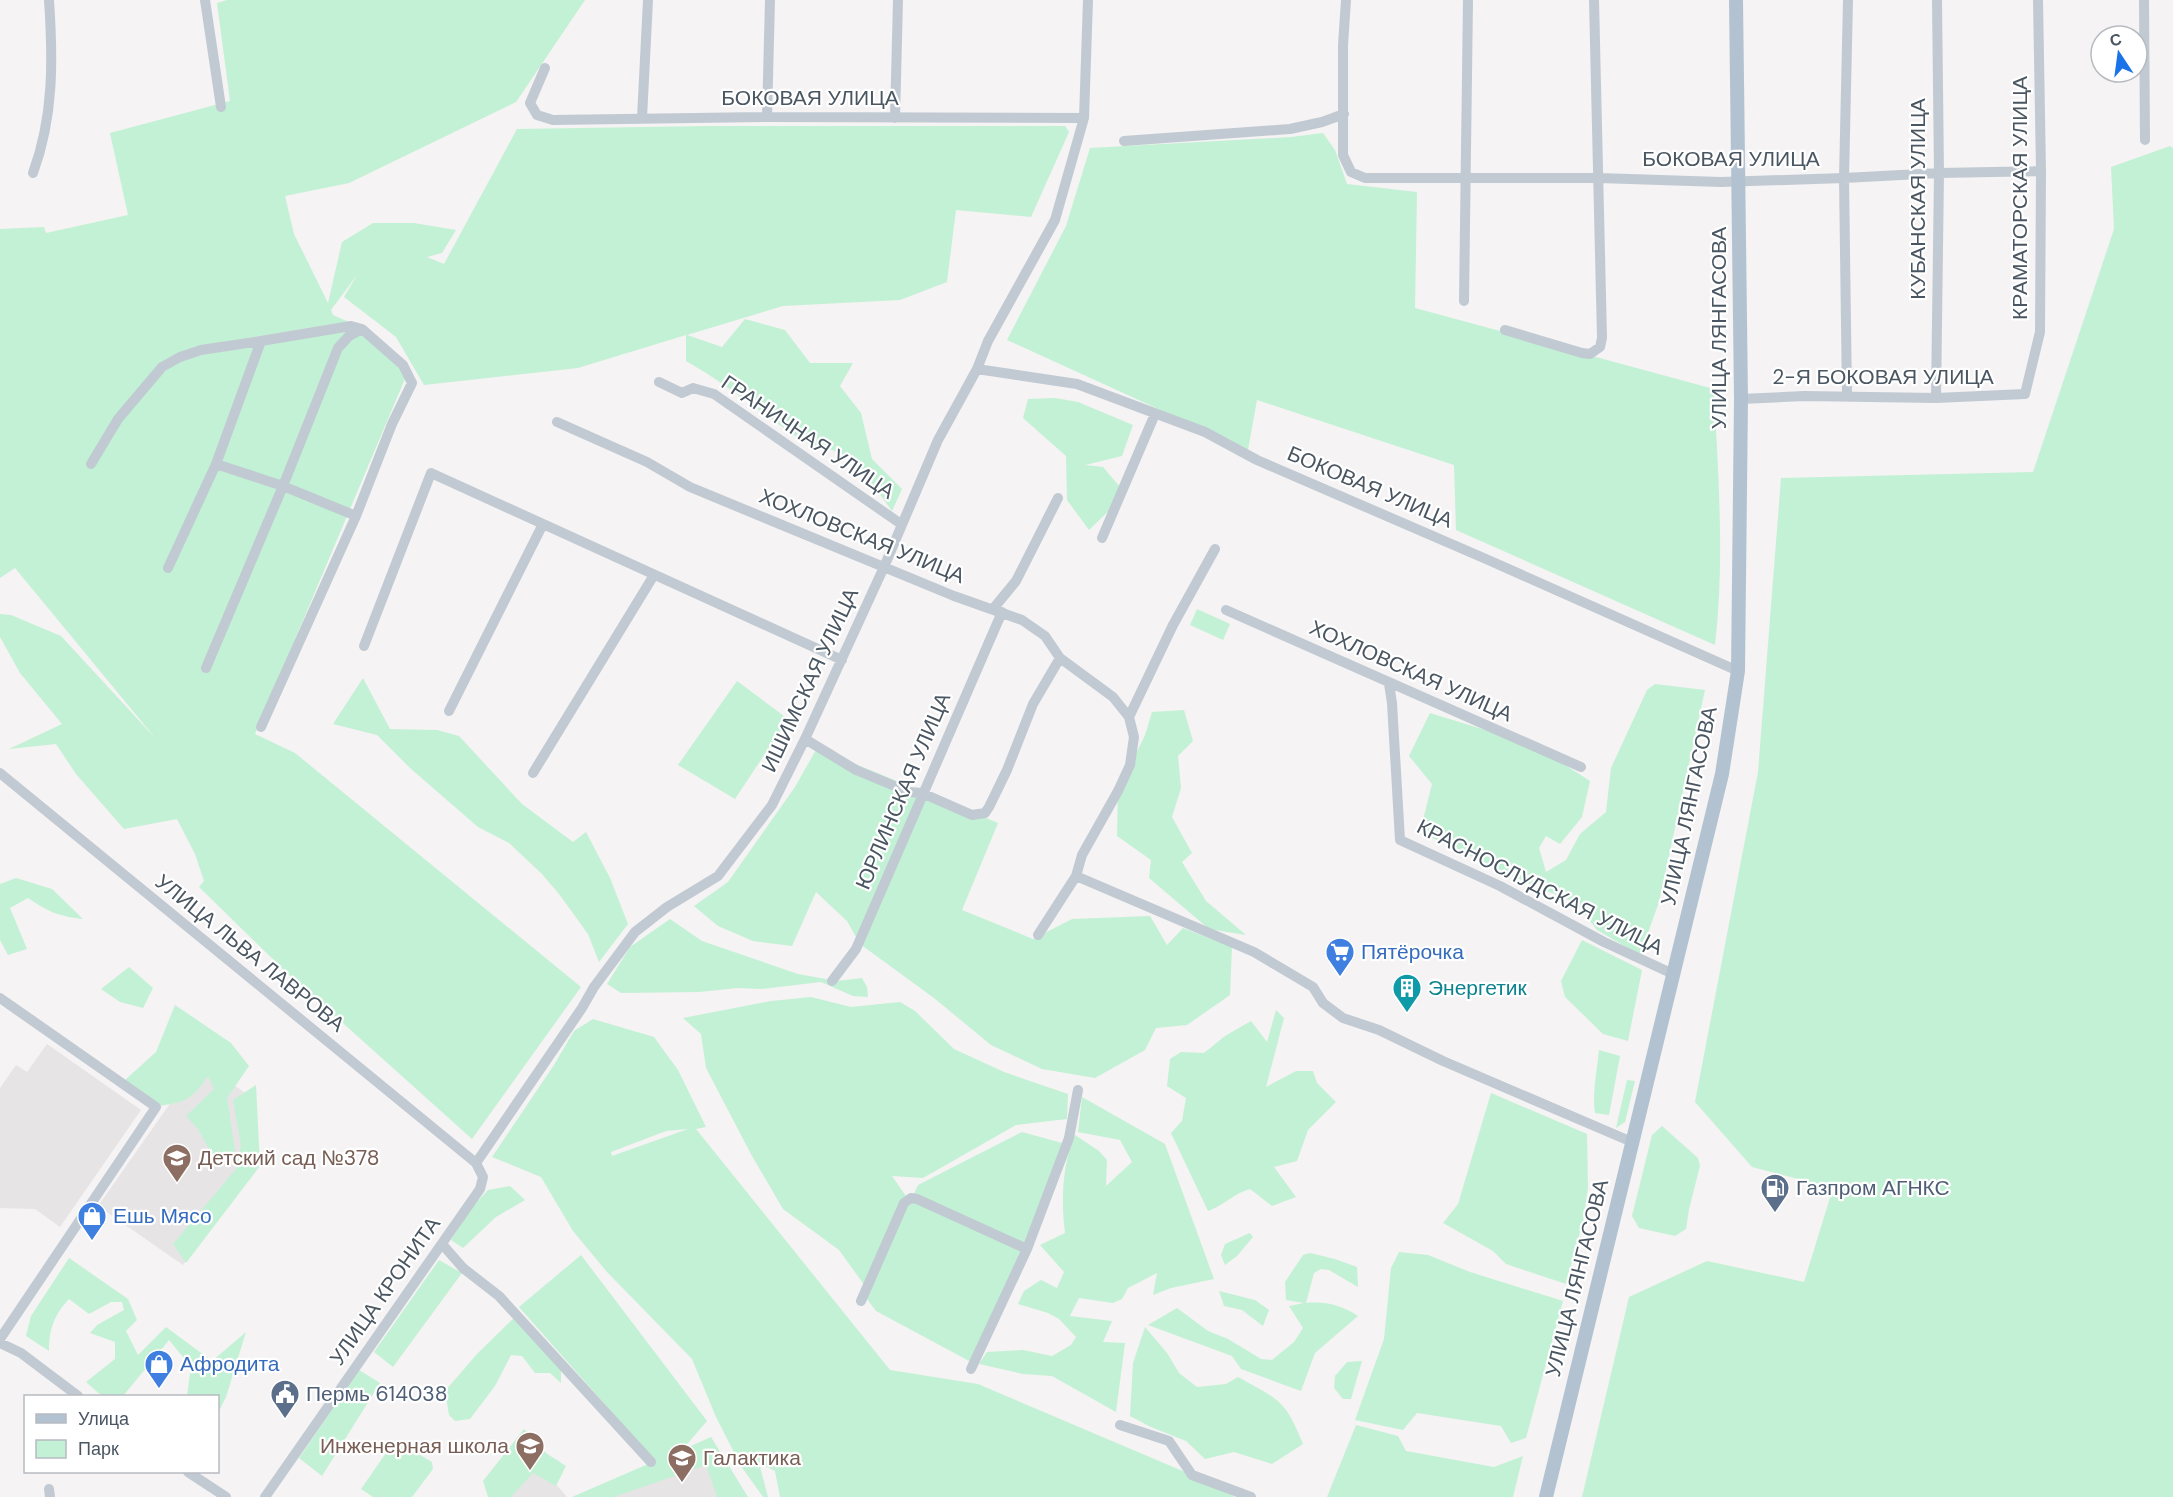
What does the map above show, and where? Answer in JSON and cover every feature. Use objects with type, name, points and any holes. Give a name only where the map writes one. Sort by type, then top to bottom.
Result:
[{"type":"main road","name":"УЛИЦА ЛЯНГАСОВА","points":[[1546,1497],[1722,774],[1738,671],[1741,399],[1736,0]]},
{"type":"street","points":[[33,173],[43,146],[52,84],[50,0]]},
{"type":"street","points":[[205,0],[221,107]]},
{"type":"street","points":[[642,118],[648,0]]},
{"type":"street","points":[[767,117],[770,0]]},
{"type":"street","points":[[895,118],[898,0]]},
{"type":"street","name":"ИШИМСКАЯ УЛИЦА","points":[[476,1163],[594,987],[635,932],[668,907],[718,876],[772,805],[842,660],[938,440],[977,369],[988,341],[1055,220],[1084,118],[1088,0]]},
{"type":"street","points":[[1124,141],[1290,129],[1322,122],[1344,114],[1343,45],[1346,0]]},
{"type":"street","points":[[1464,301],[1468,0]]},
{"type":"street","points":[[1505,330],[1582,353],[1596,351],[1600,347],[1602,338],[1594,0]]},
{"type":"street","points":[[1848,0],[1844,178],[1848,396]]},
{"type":"street","name":"КУБАНСКАЯ УЛИЦА","points":[[1936,398],[1939,173],[1937,0]]},
{"type":"street","name":"КРАМАТОРСКАЯ УЛИЦА","points":[[2025,394],[2040,332],[2041,171],[2038,0]]},
{"type":"street","points":[[2144,0],[2145,140]]},
{"type":"street","name":"БОКОВАЯ УЛИЦА","points":[[545,68],[530,103],[537,115],[553,120],[767,117],[1084,118]]},
{"type":"street","name":"БОКОВАЯ УЛИЦА","points":[[1344,114],[1343,155],[1351,172],[1365,178],[1599,178],[1738,181],[2041,171]]},
{"type":"street","points":[[91,464],[118,419],[162,367],[180,357],[201,350],[351,326],[362,329],[403,365],[412,383],[392,424],[356,516],[261,727]]},
{"type":"street","points":[[206,668],[338,348],[349,336],[362,329]]},
{"type":"street","points":[[168,568],[216,464],[261,340]]},
{"type":"street","name":"БОКОВАЯ УЛИЦА","points":[[977,369],[1038,380],[1077,384],[1205,432],[1257,460],[1486,558],[1738,671]]},
{"type":"street","name":"ГРАНИЧНАЯ УЛИЦА","points":[[659,382],[682,393],[693,388],[714,394],[901,524]]},
{"type":"street","name":"2-Я БОКОВАЯ УЛИЦА","points":[[1741,399],[1848,396],[1936,398],[2025,394]]},
{"type":"street","points":[[1102,538],[1155,414]]},
{"type":"street","name":"ХОХЛОВСКАЯ УЛИЦА","points":[[557,422],[647,462],[690,487],[954,596],[1022,620],[1045,636],[1060,658],[1113,697],[1129,717]]},
{"type":"street","points":[[216,464],[283,486],[356,516]]},
{"type":"street","points":[[364,646],[431,473],[842,660]]},
{"type":"street","name":"ЮРЛИНСКАЯ УЛИЦА","points":[[832,981],[856,949],[998,610],[1016,581],[1058,498]]},
{"type":"street","points":[[449,711],[543,524]]},
{"type":"street","points":[[1038,935],[1076,876],[1082,855],[1130,765],[1134,737],[1129,717],[1173,625],[1215,549]]},
{"type":"street","points":[[533,772],[654,575]]},
{"type":"street","name":"ХОХЛОВСКАЯ УЛИЦА","points":[[1226,610],[1581,767]]},
{"type":"street","points":[[805,739],[856,770],[909,792],[922,793],[972,815],[985,813],[1007,771],[1033,704],[1060,658]]},
{"type":"street","name":"КРАСНОСЛУДСКАЯ УЛИЦА","points":[[1389,684],[1400,840],[1500,886],[1604,942],[1673,974]]},
{"type":"street","name":"УЛИЦА ЛЬВА ЛАВРОВА","points":[[0,773],[476,1163]]},
{"type":"street","points":[[1076,876],[1254,952],[1313,987],[1323,1003],[1343,1018],[1379,1030],[1632,1142]]},
{"type":"street","points":[[0,998],[156,1107],[0,1339]]},
{"type":"street","points":[[971,1369],[1027,1249],[1069,1138],[1078,1090]]},
{"type":"street","name":"УЛИЦА КРОНИТА","points":[[265,1497],[480,1189],[483,1177],[476,1163]]},
{"type":"street","points":[[861,1301],[907,1199],[917,1199],[1027,1249]]},
{"type":"street","points":[[442,1244],[463,1268],[499,1296],[651,1462]]},
{"type":"street","points":[[0,1343],[21,1353],[77,1395]]},
{"type":"street","points":[[1120,1425],[1169,1441],[1192,1475],[1251,1497]]},
{"type":"street","points":[[190,1473],[226,1497]]},
{"type":"shaded area","points":[[47,1044],[141,1110],[60,1227],[35,1209],[0,1208],[0,1088],[16,1065],[27,1072]]},
{"type":"shaded area","name":"Детский сад №378","points":[[200,1061],[255,1100],[255,1162],[183,1265],[98,1206]]},
{"type":"shaded area","name":"Галактика","points":[[709,1454],[739,1497],[605,1497]]},
{"type":"shaded area","name":"Инженерная школа","points":[[526,1463],[553,1481],[567,1497],[503,1497]]},
{"type":"green space","points":[[227,0],[585,0],[516,102],[349,183],[285,196],[294,234],[328,303],[342,242],[373,223],[414,223],[456,230],[442,253],[427,257],[444,264],[517,129],[708,126],[1065,126],[1069,132],[1031,217],[956,210],[947,282],[900,300],[783,306],[687,335],[722,347],[745,319],[785,330],[810,363],[853,363],[840,386],[861,413],[872,459],[902,489],[892,511],[866,477],[842,455],[803,441],[729,388],[686,361],[686,335],[578,368],[424,385],[396,337],[344,297],[357,275],[331,310],[333,315],[358,326],[407,374],[255,734],[295,753],[581,987],[472,1139],[286,972],[199,887],[204,881],[195,854],[177,819],[124,829],[76,774],[56,744],[9,749],[62,724],[20,673],[0,637],[0,614],[11,615],[61,636],[156,739],[15,568],[0,578],[0,229],[44,227],[46,233],[128,215],[110,133],[230,101],[217,3]]},
{"type":"green space","points":[[1323,133],[1335,150],[1347,184],[1417,192],[1415,308],[1714,389],[1720,549],[1715,645],[1456,530],[1454,465],[1257,400],[1248,450],[1007,340],[1066,226],[1090,148],[1291,137]]},
{"type":"green space","points":[[2170,146],[2173,148],[2173,1497],[1582,1497],[1629,1297],[1707,1261],[1804,1282],[1833,1188],[1752,1167],[1695,1102],[1758,772],[1781,478],[2033,472],[2114,229],[2111,167]]},
{"type":"green space","points":[[1055,398],[1078,402],[1133,425],[1122,456],[1085,465],[1103,467],[1126,494],[1089,530],[1067,500],[1066,456],[1023,418],[1028,399]]},
{"type":"green space","points":[[1197,609],[1230,624],[1223,640],[1190,625]]},
{"type":"green space","points":[[363,678],[390,729],[437,730],[459,736],[522,804],[573,842],[586,832],[610,878],[628,924],[599,962],[588,934],[559,894],[542,874],[509,843],[478,827],[410,768],[377,735],[333,724]]},
{"type":"green space","points":[[737,681],[788,719],[735,799],[678,765]]},
{"type":"green space","points":[[1655,684],[1705,690],[1659,902],[1640,955],[1597,930],[1576,903],[1426,835],[1424,816],[1432,784],[1409,756],[1430,713],[1534,745],[1590,781],[1582,817],[1560,844],[1546,836],[1539,848],[1546,872],[1566,860],[1580,834],[1606,812],[1611,768],[1647,690]]},
{"type":"green space","points":[[1184,710],[1193,741],[1178,756],[1181,788],[1172,817],[1192,853],[1182,862],[1206,901],[1246,935],[1209,929],[1149,878],[1151,860],[1117,836],[1118,791],[1145,735],[1152,712]]},
{"type":"green space","points":[[817,748],[998,823],[962,910],[1033,939],[1072,919],[1150,916],[1167,945],[1183,928],[1232,947],[1230,995],[1187,1025],[1156,1028],[1145,1050],[1095,1078],[1042,1069],[991,1045],[934,998],[860,944],[847,921],[816,892],[792,946],[753,941],[718,926],[694,906],[728,882],[795,787]]},
{"type":"green space","points":[[16,878],[52,889],[83,919],[54,913],[28,898],[10,908],[27,949],[8,955],[0,940],[0,884]]},
{"type":"green space","points":[[670,919],[702,941],[798,974],[837,981],[862,978],[867,987],[868,997],[853,996],[821,982],[761,989],[621,993],[607,984],[630,947]]},
{"type":"green space","points":[[1582,940],[1642,970],[1628,1041],[1603,1034],[1565,997],[1561,981]]},
{"type":"green space","points":[[129,967],[153,988],[143,1008],[120,1002],[101,989]]},
{"type":"green space","points":[[811,997],[851,1007],[900,1002],[915,1011],[954,1049],[1004,1072],[1068,1094],[1067,1119],[1016,1125],[923,1178],[892,1176],[908,1199],[909,1205],[918,1185],[1022,1132],[1062,1143],[1023,1251],[971,1362],[876,1311],[867,1299],[865,1286],[839,1250],[783,1209],[752,1156],[706,1068],[701,1034],[683,1018],[771,1001]]},
{"type":"green space","points":[[175,1005],[231,1043],[249,1066],[227,1098],[235,1151],[215,1160],[198,1129],[186,1116],[214,1089],[208,1076],[198,1090],[188,1098],[158,1106],[125,1080],[156,1052]]},
{"type":"green space","points":[[1276,1010],[1284,1018],[1266,1087],[1296,1071],[1313,1071],[1317,1083],[1336,1102],[1308,1130],[1297,1161],[1274,1167],[1296,1197],[1272,1206],[1250,1189],[1208,1211],[1171,1133],[1182,1121],[1186,1098],[1167,1086],[1170,1059],[1181,1052],[1204,1053],[1225,1036],[1251,1021],[1267,1042]]},
{"type":"green space","points":[[593,1019],[654,1037],[678,1070],[706,1127],[696,1129],[890,1370],[978,1384],[1192,1475],[1235,1497],[780,1497],[775,1471],[759,1463],[768,1497],[763,1497],[741,1466],[716,1417],[692,1359],[607,1272],[573,1231],[541,1177],[492,1157],[574,1031]],"holes":[[[688,1129],[612,1156],[611,1152],[666,1131]]]},
{"type":"green space","points":[[1599,1050],[1620,1056],[1609,1115],[1595,1113],[1594,1090]]},
{"type":"green space","points":[[1627,1080],[1635,1081],[1625,1122],[1616,1128]]},
{"type":"green space","points":[[256,1085],[260,1166],[186,1263],[173,1244],[236,1169],[241,1145],[233,1100]]},
{"type":"green space","points":[[1491,1093],[1587,1134],[1588,1188],[1583,1221],[1566,1284],[1506,1264],[1493,1251],[1443,1223],[1458,1204]]},
{"type":"green space","points":[[1082,1097],[1165,1144],[1214,1279],[1171,1288],[1153,1295],[1157,1273],[1128,1288],[1122,1299],[1113,1303],[1079,1298],[1070,1316],[1112,1321],[1103,1342],[1125,1343],[1116,1412],[1052,1376],[1023,1374],[979,1364],[987,1352],[1023,1350],[1052,1356],[1071,1345],[1076,1337],[1059,1319],[1048,1313],[1018,1304],[1024,1291],[1041,1280],[1057,1288],[1064,1272],[1040,1245],[1065,1233],[1063,1209],[1065,1171],[1075,1135],[1099,1151],[1107,1160],[1106,1186],[1132,1162],[1120,1140],[1078,1132]]},
{"type":"green space","points":[[1662,1126],[1698,1158],[1700,1166],[1686,1229],[1675,1236],[1639,1228],[1632,1216],[1652,1135]]},
{"type":"green space","points":[[510,1186],[525,1200],[496,1217],[463,1248],[451,1240],[474,1205],[488,1190]]},
{"type":"green space","points":[[1250,1233],[1253,1237],[1237,1256],[1225,1265],[1221,1255],[1225,1244]]},
{"type":"green space","points":[[1399,1252],[1428,1255],[1470,1272],[1563,1301],[1526,1438],[1511,1443],[1501,1426],[1417,1413],[1403,1430],[1355,1420],[1384,1339],[1391,1268]]},
{"type":"green space","points":[[1310,1253],[1357,1267],[1358,1287],[1329,1270],[1321,1269],[1314,1273],[1306,1303],[1333,1305],[1358,1316],[1315,1353],[1301,1391],[1241,1369],[1232,1356],[1148,1325],[1177,1308],[1208,1331],[1228,1339],[1261,1359],[1272,1360],[1294,1342],[1303,1328],[1289,1306],[1304,1303],[1286,1300],[1285,1282],[1303,1255]]},
{"type":"green space","points":[[581,1255],[707,1421],[682,1450],[711,1437],[748,1497],[717,1497],[706,1465],[614,1497],[572,1497],[655,1461],[519,1307]]},
{"type":"green space","points":[[69,1258],[128,1299],[137,1320],[126,1331],[138,1355],[166,1327],[212,1361],[246,1332],[226,1397],[219,1411],[219,1395],[187,1395],[191,1367],[169,1340],[124,1395],[101,1395],[86,1382],[115,1359],[115,1342],[90,1333],[97,1325],[124,1310],[122,1302],[111,1302],[89,1314],[69,1299],[53,1323],[49,1351],[26,1336],[31,1316]]},
{"type":"green space","points":[[439,1260],[462,1273],[393,1367],[374,1352]]},
{"type":"green space","points":[[1219,1291],[1255,1300],[1269,1310],[1263,1326],[1242,1310],[1224,1306]]},
{"type":"green space","points":[[520,1312],[561,1365],[561,1383],[550,1373],[535,1373],[522,1356],[511,1355],[495,1386],[470,1419],[455,1421],[449,1415],[445,1391],[477,1354]]},
{"type":"green space","points":[[1145,1327],[1167,1353],[1179,1373],[1197,1387],[1226,1384],[1238,1377],[1272,1396],[1291,1418],[1303,1444],[1272,1464],[1234,1452],[1205,1459],[1186,1441],[1130,1416],[1133,1363]]},
{"type":"green space","points":[[1362,1361],[1351,1399],[1343,1399],[1334,1388],[1335,1376],[1347,1362]]},
{"type":"green space","points":[[359,1370],[380,1383],[322,1476],[299,1458]]},
{"type":"green space","points":[[1356,1425],[1398,1436],[1406,1451],[1494,1467],[1523,1456],[1513,1497],[1327,1497]]},
{"type":"green space","points":[[524,1429],[546,1453],[566,1466],[556,1486],[533,1473],[511,1497],[488,1497],[483,1481]]},
{"type":"green space","points":[[395,1440],[432,1462],[433,1469],[412,1497],[373,1497],[361,1489]]},
{"type":"place","name":"Пятёрочка","points":[[1340,978]]},
{"type":"place","name":"Энергетик","points":[[1407,1014]]},
{"type":"place","name":"Детский сад №378","points":[[177,1184]]},
{"type":"place","name":"Газпром АГНКС","points":[[1775,1214]]},
{"type":"place","name":"Ешь Мясо","points":[[92,1242]]},
{"type":"place","name":"Афродита","points":[[159,1390]]},
{"type":"place","name":"Пермь 614038","points":[[285,1420]]},
{"type":"place","name":"Инженерная школа","points":[[530,1472]]},
{"type":"place","name":"Галактика","points":[[682,1484]]}]
